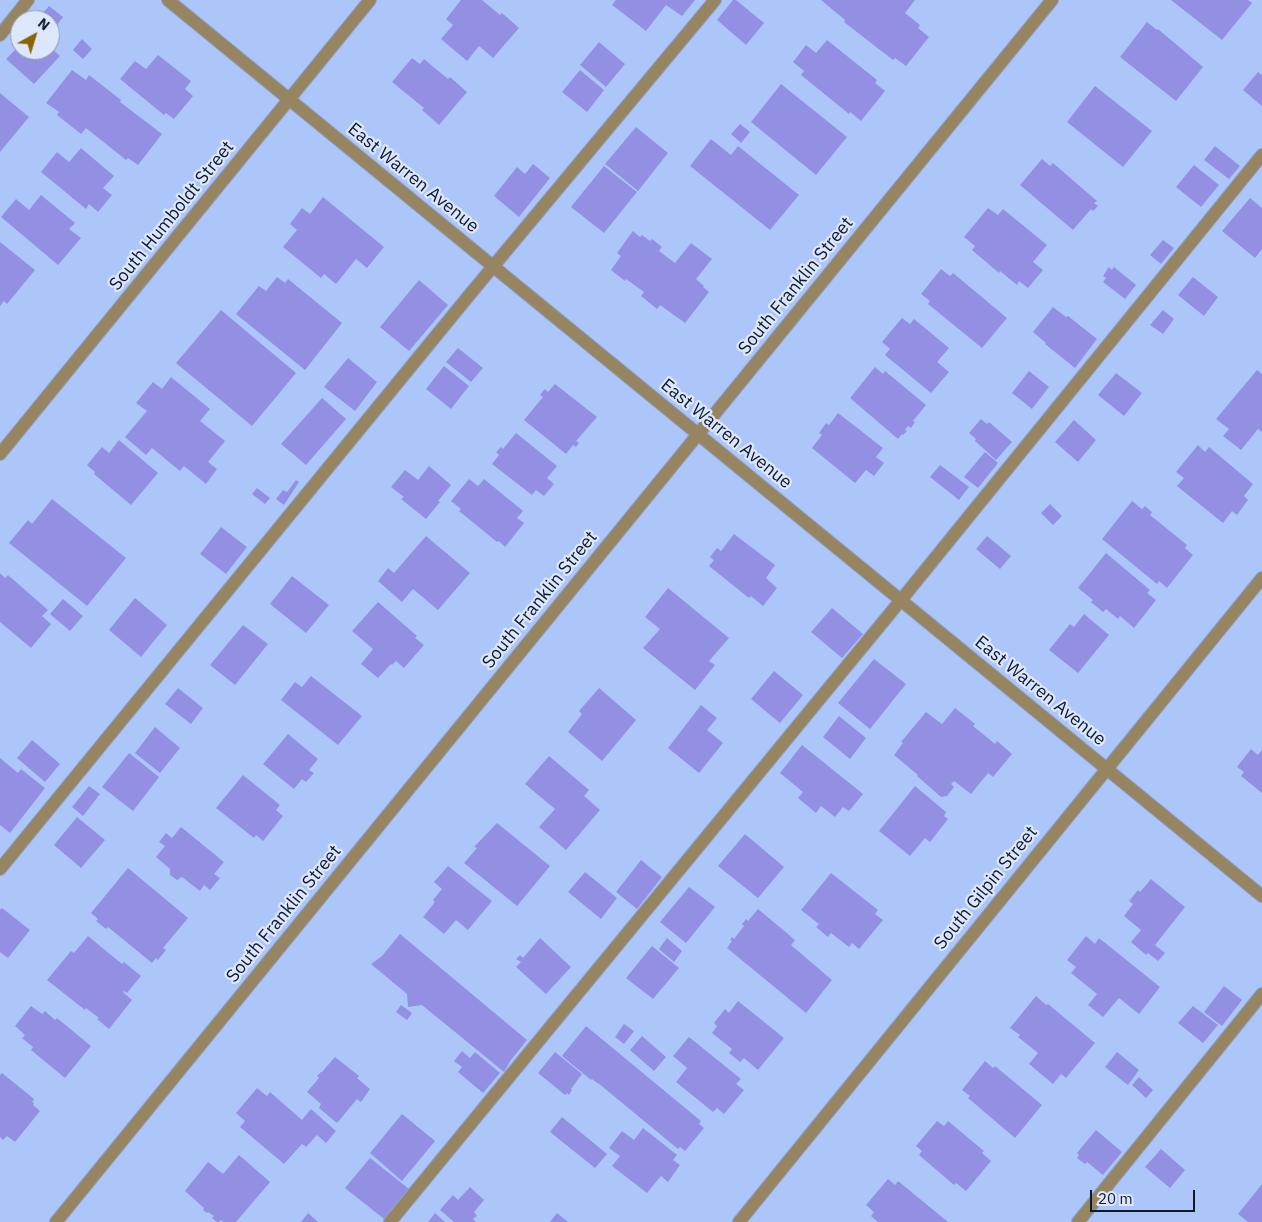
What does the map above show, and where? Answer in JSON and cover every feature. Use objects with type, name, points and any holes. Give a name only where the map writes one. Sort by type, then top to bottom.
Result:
[{"type":"street","points":[[0,35],[28,0]]},
{"type":"street","name":"East Warren Avenue","points":[[168,0],[1262,896]]},
{"type":"street","name":"South Humboldt Street","points":[[0,454],[370,0]]},
{"type":"street","points":[[0,869],[493,266],[715,0]]},
{"type":"street","name":"South Franklin Street","points":[[56,1222],[1052,0]]},
{"type":"street","points":[[390,1222],[901,600],[1262,155]]},
{"type":"street","name":"South Gilpin Street","points":[[739,1222],[1262,578]]},
{"type":"street","points":[[1078,1222],[1262,994]]},
{"type":"building","points":[[461,0],[482,0],[500,15],[502,13],[519,28],[493,58],[479,46],[467,61],[441,39],[453,25],[446,19]]},
{"type":"building","points":[[616,0],[695,0],[682,16],[666,5],[646,31],[612,5]]},
{"type":"building","points":[[733,0],[736,0],[764,23],[746,45],[717,20]]},
{"type":"building","points":[[821,0],[915,0],[905,13],[920,25],[918,28],[929,37],[906,66],[895,58],[893,60],[844,22],[845,20]]},
{"type":"building","points":[[1171,0],[1248,0],[1252,3],[1222,40]]},
{"type":"building","points":[[49,6],[54,10],[46,10]]},
{"type":"building","points":[[1147,22],[1203,67],[1176,101],[1120,57]]},
{"type":"building","points":[[82,39],[92,49],[83,59],[73,50]]},
{"type":"building","points":[[827,40],[877,80],[875,83],[885,91],[861,121],[850,112],[849,114],[801,75],[804,71],[793,62],[806,45],[816,53]]},
{"type":"building","points":[[599,42],[625,64],[606,87],[580,65]]},
{"type":"building","points":[[10,55],[10,60],[56,60],[34,84],[6,59]]},
{"type":"building","points":[[158,55],[191,81],[185,89],[193,96],[174,119],[166,113],[164,115],[120,79],[135,61],[146,69]]},
{"type":"building","points":[[412,58],[420,64],[424,59],[448,79],[450,77],[467,92],[439,125],[422,110],[424,108],[392,82]]},
{"type":"building","points":[[72,70],[86,80],[89,75],[121,100],[120,102],[162,134],[138,165],[128,158],[126,160],[86,128],[81,134],[57,115],[59,112],[46,103]]},
{"type":"building","points":[[580,70],[604,90],[587,112],[562,92]]},
{"type":"building","points":[[1258,72],[1262,75],[1262,106],[1243,90]]},
{"type":"building","points":[[781,84],[847,137],[816,175],[751,122]]},
{"type":"building","points":[[1095,86],[1152,131],[1123,167],[1067,122]]},
{"type":"building","points":[[0,93],[29,117],[0,152]]},
{"type":"building","points":[[740,124],[750,132],[741,143],[731,134]]},
{"type":"building","points":[[636,127],[668,153],[638,191],[605,164]]},
{"type":"building","points":[[711,139],[731,155],[738,146],[799,195],[770,230],[690,166]]},
{"type":"building","points":[[1215,146],[1240,166],[1229,179],[1204,160]]},
{"type":"building","points":[[81,148],[114,176],[103,188],[112,195],[98,212],[89,204],[86,209],[41,172],[57,152],[69,162]]},
{"type":"building","points":[[1042,159],[1050,166],[1053,163],[1097,201],[1094,203],[1098,206],[1093,211],[1091,209],[1073,230],[1020,185]]},
{"type":"building","points":[[533,164],[550,178],[519,217],[494,196],[517,167],[525,174]]},
{"type":"building","points":[[1194,165],[1219,185],[1201,207],[1176,187]]},
{"type":"building","points":[[604,166],[637,192],[604,233],[571,207]]},
{"type":"building","points":[[41,195],[75,223],[69,229],[81,238],[58,265],[1,217],[16,199],[29,210]]},
{"type":"building","points":[[323,197],[384,247],[367,268],[356,259],[336,284],[324,274],[321,278],[283,247],[297,230],[290,224],[302,208],[310,214]]},
{"type":"building","points":[[1250,198],[1262,208],[1262,249],[1255,258],[1222,231]]},
{"type":"building","points":[[988,208],[998,215],[1003,209],[1047,245],[1033,262],[1043,270],[1028,288],[1019,281],[1017,285],[1000,271],[999,273],[972,250],[975,246],[964,237]]},
{"type":"building","points":[[633,231],[640,237],[642,235],[650,241],[652,239],[662,247],[659,251],[675,263],[691,243],[712,259],[696,279],[709,292],[685,323],[660,305],[657,309],[641,296],[644,292],[611,270],[621,256],[617,253]]},
{"type":"building","points":[[1163,240],[1174,248],[1161,264],[1150,255]]},
{"type":"building","points":[[0,242],[35,270],[7,304],[4,301],[0,306]]},
{"type":"building","points":[[1109,267],[1112,270],[1114,267],[1136,285],[1125,299],[1103,282],[1106,278],[1103,276]]},
{"type":"building","points":[[941,269],[950,276],[953,273],[1007,318],[982,348],[928,304],[930,301],[921,294]]},
{"type":"building","points":[[277,277],[285,283],[288,279],[342,323],[305,370],[236,314],[259,286],[266,291]]},
{"type":"building","points":[[1193,277],[1218,297],[1204,316],[1178,295]]},
{"type":"building","points":[[419,280],[448,305],[409,351],[380,327]]},
{"type":"building","points":[[1053,307],[1066,317],[1068,316],[1097,339],[1075,368],[1033,332]]},
{"type":"building","points":[[221,310],[296,373],[252,426],[176,363]]},
{"type":"building","points":[[1163,310],[1174,319],[1163,334],[1150,325]]},
{"type":"building","points":[[902,318],[910,324],[914,319],[949,348],[937,362],[949,372],[931,393],[885,355],[890,349],[882,342]]},
{"type":"building","points":[[458,348],[483,368],[471,382],[446,362]]},
{"type":"building","points":[[348,358],[377,382],[355,411],[324,387]]},
{"type":"building","points":[[444,366],[469,386],[451,409],[426,389]]},
{"type":"building","points":[[875,367],[883,374],[885,371],[926,405],[913,421],[915,422],[911,428],[908,426],[905,430],[907,431],[898,439],[850,398]]},
{"type":"building","points":[[1257,370],[1262,374],[1262,432],[1258,429],[1241,450],[1223,436],[1229,429],[1216,419]]},
{"type":"building","points":[[1029,371],[1049,387],[1032,409],[1012,393]]},
{"type":"building","points":[[1116,373],[1142,393],[1124,416],[1098,395]]},
{"type":"building","points":[[171,377],[210,409],[200,421],[225,441],[208,462],[217,469],[206,484],[184,466],[180,471],[152,448],[146,455],[125,437],[147,411],[136,403],[153,382],[162,389]]},
{"type":"building","points":[[555,384],[597,417],[576,441],[579,443],[576,447],[573,445],[566,454],[524,420],[543,397],[540,395],[545,389],[548,392]]},
{"type":"building","points":[[322,398],[346,419],[306,465],[281,444]]},
{"type":"building","points":[[838,413],[883,448],[876,457],[884,463],[874,476],[866,470],[855,483],[812,448],[822,435],[819,433],[826,423],[829,425]]},
{"type":"building","points":[[981,419],[987,424],[989,422],[1012,442],[996,460],[969,433]]},
{"type":"building","points":[[1074,420],[1096,440],[1078,462],[1055,442]]},
{"type":"building","points":[[516,433],[557,466],[547,478],[554,484],[544,496],[536,490],[532,495],[492,464],[499,455],[496,452],[501,447],[503,449]]},
{"type":"building","points":[[119,440],[158,473],[131,505],[94,474],[95,472],[87,465],[102,447],[109,453]]},
{"type":"building","points":[[1198,445],[1205,452],[1209,447],[1253,484],[1244,496],[1248,500],[1237,515],[1232,511],[1223,523],[1177,486],[1184,478],[1176,472]]},
{"type":"building","points":[[985,452],[998,463],[978,488],[964,477]]},
{"type":"building","points":[[940,465],[969,487],[959,500],[930,477]]},
{"type":"building","points":[[429,466],[451,485],[426,519],[401,499],[404,497],[391,487],[405,470],[418,480]]},
{"type":"building","points":[[469,479],[478,486],[484,479],[523,511],[517,518],[524,523],[505,547],[459,511],[461,509],[451,501]]},
{"type":"building","points":[[296,480],[299,482],[284,505],[276,499],[283,490],[287,492]]},
{"type":"building","points":[[257,488],[270,498],[265,504],[252,494]]},
{"type":"building","points":[[52,499],[126,558],[87,606],[9,543],[28,520],[32,524]]},
{"type":"building","points":[[1132,501],[1142,509],[1145,506],[1152,512],[1150,515],[1187,545],[1185,548],[1193,555],[1167,588],[1159,581],[1157,584],[1102,539]]},
{"type":"building","points":[[1050,504],[1062,516],[1053,525],[1041,513]]},
{"type":"building","points":[[221,527],[247,547],[226,574],[200,554]]},
{"type":"building","points":[[734,534],[775,565],[766,578],[777,588],[763,606],[751,596],[749,598],[709,566],[714,560],[710,557],[717,548],[721,551]]},
{"type":"building","points":[[426,536],[470,573],[438,610],[413,589],[402,602],[378,581],[388,568],[394,573]]},
{"type":"building","points":[[987,536],[1011,556],[1000,569],[976,549]]},
{"type":"building","points":[[1106,553],[1150,590],[1147,593],[1156,600],[1134,628],[1120,616],[1118,619],[1106,609],[1103,612],[1091,602],[1093,600],[1078,588]]},
{"type":"building","points":[[0,573],[5,578],[8,575],[48,610],[42,616],[51,624],[31,648],[0,622]]},
{"type":"building","points":[[292,576],[329,605],[306,633],[270,604]]},
{"type":"building","points":[[668,588],[729,638],[709,661],[715,665],[695,690],[643,648],[660,629],[645,617]]},
{"type":"building","points":[[135,598],[167,625],[141,657],[109,630]]},
{"type":"building","points":[[63,599],[83,616],[70,631],[50,614]]},
{"type":"building","points":[[378,602],[417,636],[415,638],[424,645],[404,668],[396,661],[378,678],[361,664],[373,649],[352,631]]},
{"type":"building","points":[[832,608],[863,634],[842,658],[811,632]]},
{"type":"building","points":[[1084,614],[1109,635],[1078,673],[1049,650],[1070,624],[1074,627]]},
{"type":"building","points":[[243,625],[268,644],[235,685],[210,665]]},
{"type":"building","points":[[874,659],[906,684],[870,729],[838,703]]},
{"type":"building","points":[[774,671],[803,695],[780,723],[751,699]]},
{"type":"building","points":[[311,676],[362,716],[338,745],[281,700],[295,682],[302,687]]},
{"type":"building","points":[[178,688],[203,708],[191,724],[165,704]]},
{"type":"building","points":[[599,688],[636,720],[602,761],[568,732],[582,714],[579,711]]},
{"type":"building","points":[[701,705],[717,718],[707,730],[723,743],[699,773],[668,748]]},
{"type":"building","points":[[955,708],[995,744],[997,741],[1012,754],[993,777],[988,773],[971,794],[954,781],[951,784],[954,787],[947,796],[941,797],[894,755],[903,743],[901,742],[926,712],[942,724]]},
{"type":"building","points":[[839,716],[866,738],[850,759],[823,737]]},
{"type":"building","points":[[155,727],[180,748],[160,773],[135,753]]},
{"type":"building","points":[[288,734],[318,759],[309,770],[314,773],[306,782],[302,779],[294,789],[263,764]]},
{"type":"building","points":[[32,740],[60,764],[45,782],[17,758]]},
{"type":"building","points":[[802,745],[863,794],[849,811],[843,807],[835,817],[821,806],[816,813],[798,798],[803,792],[780,773]]},
{"type":"building","points":[[1251,749],[1258,755],[1262,750],[1262,793],[1241,776],[1244,772],[1237,767]]},
{"type":"building","points":[[129,753],[159,777],[133,811],[102,787]]},
{"type":"building","points":[[549,756],[589,790],[584,796],[600,810],[566,850],[539,827],[555,809],[525,784]]},
{"type":"building","points":[[0,758],[18,773],[21,769],[45,788],[10,833],[0,825]]},
{"type":"building","points":[[243,775],[280,805],[276,810],[283,816],[263,841],[256,835],[254,838],[216,808]]},
{"type":"building","points":[[89,786],[100,794],[83,816],[72,807]]},
{"type":"building","points":[[915,786],[946,812],[944,816],[948,819],[930,842],[925,838],[910,856],[879,831]]},
{"type":"building","points":[[77,817],[105,840],[81,868],[54,845]]},
{"type":"building","points":[[497,823],[550,866],[517,906],[464,863],[477,848],[474,847]]},
{"type":"building","points":[[181,827],[224,862],[214,874],[220,878],[210,890],[204,885],[200,891],[182,877],[177,880],[170,875],[170,869],[156,857],[165,846],[159,842],[166,833],[172,838]]},
{"type":"building","points":[[745,834],[784,867],[758,898],[718,866]]},
{"type":"building","points":[[641,860],[662,877],[637,909],[616,892]]},
{"type":"building","points":[[448,866],[492,901],[468,930],[456,920],[444,934],[423,917],[435,902],[433,900],[442,889],[434,882]]},
{"type":"building","points":[[128,868],[188,918],[163,948],[166,950],[158,960],[156,958],[152,963],[108,927],[106,929],[96,921],[98,919],[91,913]]},
{"type":"building","points":[[585,872],[617,898],[601,919],[568,892]]},
{"type":"building","points":[[831,873],[878,910],[875,914],[883,920],[859,949],[852,943],[849,947],[831,933],[828,937],[816,927],[819,924],[801,910]]},
{"type":"building","points":[[1151,879],[1185,907],[1155,945],[1165,953],[1158,961],[1148,953],[1146,955],[1131,942],[1141,930],[1124,916],[1133,904],[1129,901]]},
{"type":"building","points":[[689,887],[715,907],[686,943],[660,922]]},
{"type":"building","points":[[2,908],[30,930],[8,958],[0,952],[0,910]]},
{"type":"building","points":[[758,909],[795,940],[791,945],[832,980],[806,1013],[727,948],[732,941],[730,940],[732,937],[734,939],[744,926],[742,924],[746,919],[748,921]]},
{"type":"building","points":[[400,934],[527,1040],[504,1072],[422,1005],[408,1007],[407,994],[371,964],[382,956]]},
{"type":"building","points":[[88,936],[122,964],[124,962],[141,976],[127,993],[123,992],[132,1000],[109,1029],[97,1019],[99,1018],[86,1008],[85,1010],[47,980],[71,951],[74,953]]},
{"type":"building","points":[[1086,936],[1095,944],[1099,938],[1160,987],[1139,1014],[1119,998],[1103,1017],[1088,1005],[1097,994],[1071,973],[1076,967],[1067,960]]},
{"type":"building","points":[[540,938],[571,967],[546,994],[516,967],[521,962],[516,959],[520,955],[523,958]]},
{"type":"building","points":[[667,938],[682,951],[674,962],[659,949]]},
{"type":"building","points":[[652,946],[679,968],[653,999],[626,978]]},
{"type":"building","points":[[1224,986],[1242,1000],[1222,1026],[1204,1012]]},
{"type":"building","points":[[1036,996],[1095,1043],[1066,1078],[1061,1074],[1053,1084],[1029,1064],[1038,1053],[1010,1028]]},
{"type":"building","points":[[738,1001],[784,1038],[758,1070],[744,1058],[740,1062],[729,1053],[732,1049],[712,1033],[717,1026],[714,1023],[725,1009],[729,1013]]},
{"type":"building","points":[[401,1005],[412,1013],[407,1020],[396,1012]]},
{"type":"building","points":[[31,1006],[42,1014],[45,1011],[55,1020],[57,1018],[91,1046],[65,1078],[31,1050],[33,1047],[22,1038],[25,1035],[15,1026]]},
{"type":"building","points":[[1193,1006],[1218,1025],[1203,1043],[1178,1023]]},
{"type":"building","points":[[624,1024],[634,1031],[624,1044],[615,1037]]},
{"type":"building","points":[[586,1026],[701,1121],[699,1124],[704,1128],[685,1151],[680,1147],[678,1149],[562,1056]]},
{"type":"building","points":[[642,1036],[666,1057],[654,1071],[630,1050]]},
{"type":"building","points":[[689,1037],[741,1079],[736,1084],[744,1090],[724,1114],[717,1108],[713,1112],[676,1082],[687,1068],[673,1056]]},
{"type":"building","points":[[462,1051],[470,1058],[475,1052],[500,1073],[483,1093],[458,1072],[462,1067],[454,1061]]},
{"type":"building","points":[[555,1052],[582,1074],[569,1095],[567,1093],[565,1095],[538,1073]]},
{"type":"building","points":[[1117,1052],[1139,1070],[1128,1085],[1105,1067]]},
{"type":"building","points":[[335,1057],[359,1076],[357,1078],[370,1089],[361,1102],[357,1099],[337,1123],[319,1108],[321,1104],[307,1092],[319,1078],[317,1076]]},
{"type":"building","points":[[985,1061],[993,1068],[995,1066],[1042,1105],[1015,1138],[968,1098],[970,1096],[962,1090]]},
{"type":"building","points":[[2,1073],[34,1099],[33,1105],[40,1111],[15,1142],[7,1136],[3,1140],[0,1137],[0,1075]]},
{"type":"building","points":[[1139,1077],[1153,1090],[1146,1098],[1132,1085]]},
{"type":"building","points":[[257,1088],[267,1096],[270,1092],[302,1120],[311,1109],[336,1131],[326,1143],[317,1135],[306,1147],[302,1144],[284,1164],[240,1127],[245,1121],[236,1113]]},
{"type":"building","points":[[402,1114],[435,1141],[402,1181],[370,1153]]},
{"type":"building","points":[[562,1117],[607,1154],[595,1168],[550,1132]]},
{"type":"building","points":[[937,1121],[944,1126],[948,1121],[984,1151],[982,1153],[991,1161],[966,1191],[956,1183],[954,1185],[919,1155],[922,1151],[916,1146]]},
{"type":"building","points":[[643,1128],[677,1155],[673,1160],[680,1165],[668,1182],[661,1176],[647,1193],[612,1166],[620,1156],[609,1148],[622,1131],[634,1140]]},
{"type":"building","points":[[1096,1130],[1122,1152],[1103,1175],[1087,1162],[1085,1164],[1077,1158],[1079,1155],[1077,1153]]},
{"type":"building","points":[[1161,1149],[1185,1170],[1170,1188],[1145,1167]]},
{"type":"building","points":[[239,1155],[270,1182],[236,1222],[223,1222],[221,1220],[217,1222],[212,1218],[214,1216],[203,1210],[204,1208],[185,1191],[208,1162],[223,1174]]},
{"type":"building","points":[[370,1158],[409,1189],[384,1219],[345,1188]]},
{"type":"building","points":[[888,1179],[895,1185],[898,1181],[948,1222],[878,1222],[871,1216],[874,1212],[866,1205]]},
{"type":"building","points":[[1262,1184],[1262,1222],[1248,1222],[1238,1214]]},
{"type":"building","points":[[470,1187],[484,1200],[474,1212],[477,1216],[473,1219],[476,1222],[454,1222],[440,1210],[453,1195],[458,1200]]},
{"type":"building","points":[[308,1213],[318,1222],[301,1222]]},
{"type":"building","points":[[435,1213],[445,1222],[428,1222]]},
{"type":"building","points":[[557,1213],[568,1222],[550,1222]]}]
